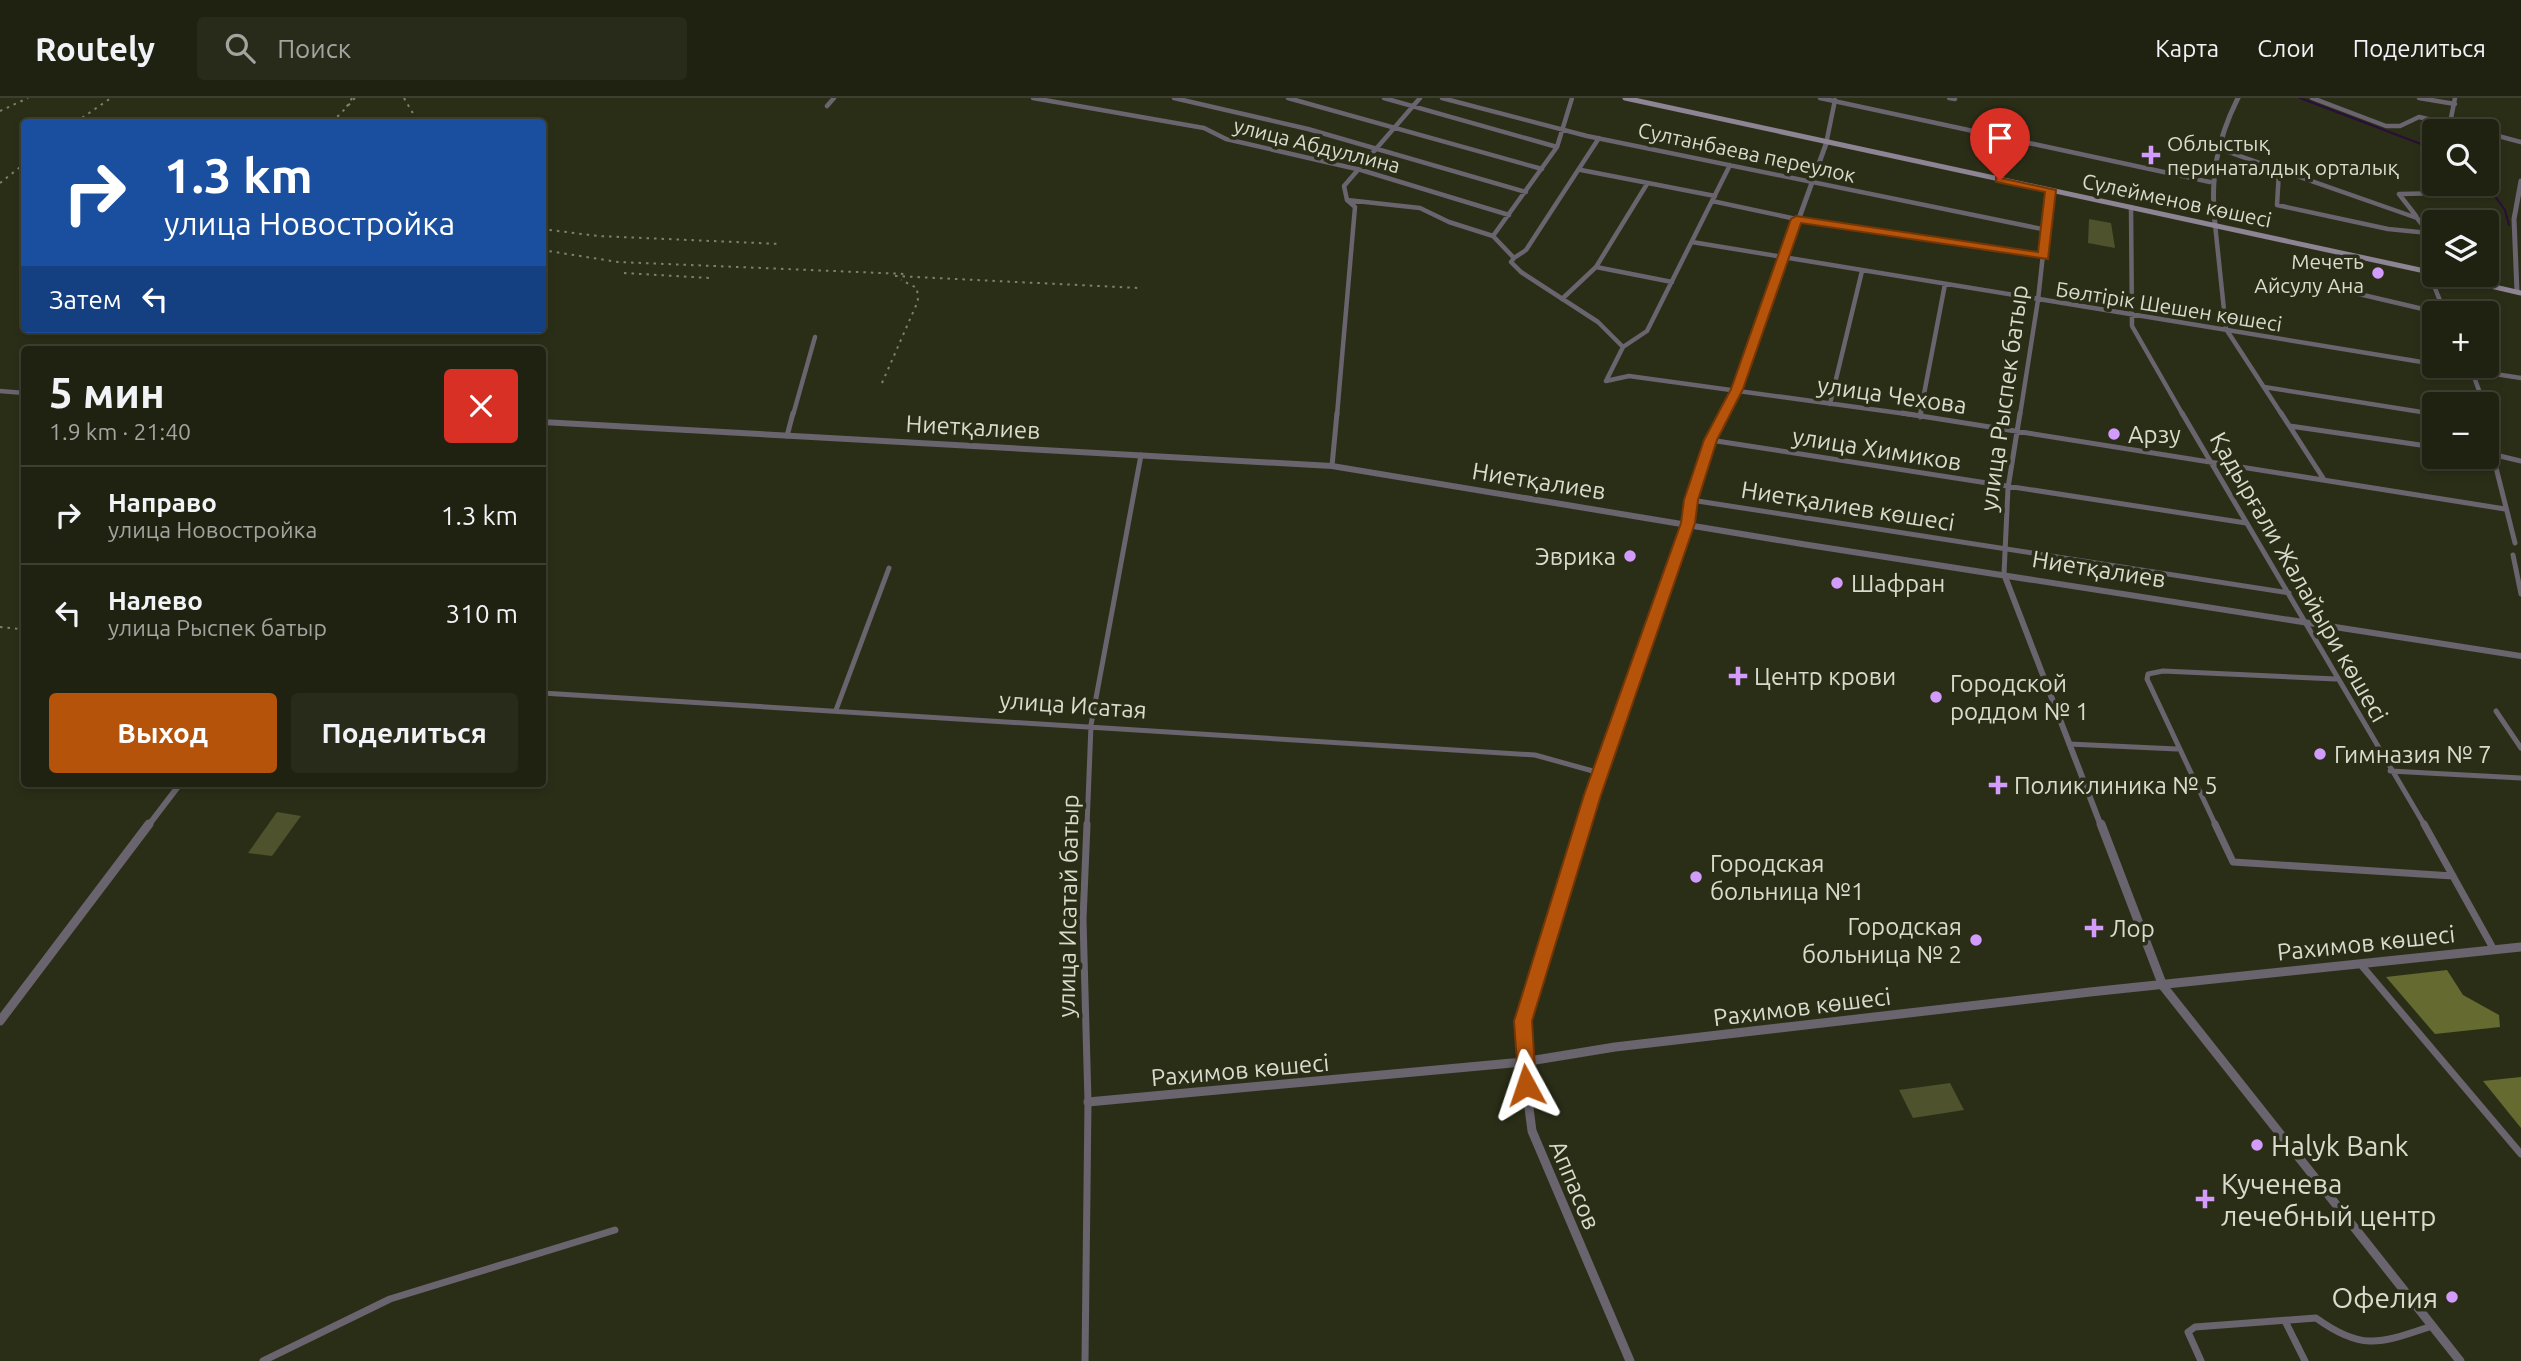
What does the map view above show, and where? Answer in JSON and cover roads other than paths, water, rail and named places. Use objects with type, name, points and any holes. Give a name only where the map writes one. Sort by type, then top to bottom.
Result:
[{"type":"main road","name":"Сүлейменов көшесі","points":[[1625,98],[1826,144],[2215,224],[2422,270]]},
{"type":"main road","points":[[2497,287],[2519,293],[2521,300]]},
{"type":"street","points":[[827,106],[834,98]]},
{"type":"street","name":"улица Абдуллина","points":[[1033,98],[1204,128],[1226,139],[1361,170],[1509,215]]},
{"type":"street","points":[[1081,105],[1089,98]]},
{"type":"street","points":[[1174,98],[1238,110],[1379,147],[1527,192]]},
{"type":"street","points":[[1288,98],[1397,126],[1542,169]]},
{"type":"street","points":[[1384,98],[1557,147]]},
{"type":"street","points":[[1332,466],[1355,207],[1347,200],[1343,186],[1361,170],[1420,98]]},
{"type":"street","name":"Султанбаева переулок","points":[[1442,98],[1563,130],[2047,230]]},
{"type":"street","points":[[1493,236],[1557,147],[1572,98]]},
{"type":"street","points":[[1820,98],[2210,182]]},
{"type":"street","points":[[2238,98],[2217,148],[2210,182],[2226,329],[2323,478]]},
{"type":"street","points":[[2312,98],[2386,126],[2400,126],[2418,117],[2429,119]]},
{"type":"street","points":[[2419,98],[2455,104]]},
{"type":"street","points":[[2451,119],[2455,98]]},
{"type":"street","points":[[1826,144],[1835,100]]},
{"type":"street","points":[[2499,136],[2521,142]]},
{"type":"street","points":[[1600,138],[1526,250],[1511,262],[1521,272],[1598,322],[1623,347]]},
{"type":"street","name":"Аппасов","points":[[1630,1361],[1532,1131],[1523,1062],[1523,1021],[1600,772],[1688,523],[1691,500],[1710,440],[1737,389],[1796,219],[1826,144]]},
{"type":"street","points":[[2217,148],[2417,218]]},
{"type":"street","points":[[1629,376],[1617,365],[1623,347],[1647,331],[1730,165]]},
{"type":"street","points":[[1581,170],[1796,219],[2043,256]]},
{"type":"street","points":[[2278,171],[2277,205],[2388,229],[2422,232]]},
{"type":"street","points":[[2519,293],[2514,219],[2521,181]]},
{"type":"street","points":[[1562,299],[1596,267],[1647,184]]},
{"type":"street","name":"улица Рыспек батыр","points":[[2050,190],[2038,300],[2008,488],[2004,574],[2164,986],[2460,1361]]},
{"type":"street","points":[[2422,194],[2399,194],[2422,225]]},
{"type":"street","points":[[1347,200],[1420,208],[1449,222],[1493,236],[1514,258]]},
{"type":"street","name":"Қадырғали Жалайыри көшесі","points":[[2131,207],[2132,326],[2209,462],[2305,620],[2336,679],[2494,950]]},
{"type":"street","name":"Бөлтірік Шешен көшесі","points":[[1692,242],[2422,362]]},
{"type":"street","points":[[1596,267],[1672,282]]},
{"type":"street","points":[[1830,404],[1862,271]]},
{"type":"street","points":[[1920,417],[1945,284]]},
{"type":"street","points":[[2329,286],[2422,308]]},
{"type":"street","points":[[787,436],[815,337]]},
{"type":"street","name":"улица Чехова","points":[[1617,365],[1606,381],[1629,376],[1737,389],[2018,430],[2505,509]]},
{"type":"street","points":[[2499,374],[2521,378]]},
{"type":"street","points":[[2264,387],[2422,412]]},
{"type":"street","points":[[0,391],[21,393]]},
{"type":"street","name":"Ниетқалиев","points":[[546,422],[1332,466],[1802,544],[2305,620],[2521,656]]},
{"type":"street","points":[[2290,426],[2422,445]]},
{"type":"street","name":"улица Химиков","points":[[1710,440],[2246,523]]},
{"type":"street","points":[[2499,455],[2521,461]]},
{"type":"street","name":"улица Исатай батыр","points":[[1085,1361],[1088,1102],[1083,919],[1091,725],[1141,456]]},
{"type":"street","points":[[2497,469],[2515,543]]},
{"type":"street","name":"Ниетқалиев көшесі","points":[[1691,500],[2289,593]]},
{"type":"street","points":[[2514,555],[2521,594]]},
{"type":"street","points":[[836,710],[889,568]]},
{"type":"street","points":[[2336,679],[2163,671],[2148,674],[2147,679],[2177,750],[2233,862],[2453,876]]},
{"type":"street","name":"улица Исатая","points":[[546,693],[1091,725],[1535,755],[1600,772]]},
{"type":"street","points":[[2496,711],[2521,748]]},
{"type":"street","points":[[2069,744],[2177,750]]},
{"type":"street","points":[[2390,771],[2521,778]]},
{"type":"street","points":[[0,1021],[178,787]]},
{"type":"street","name":"Рахимов көшесі","points":[[1088,1102],[1523,1062],[1615,1047],[2521,947]]},
{"type":"street","points":[[2362,966],[2521,1154]]},
{"type":"street","points":[[263,1361],[390,1299],[615,1230]]},
{"type":"street","points":[[2201,1361],[2188,1332],[2195,1327],[2316,1318],[2342,1337],[2381,1343],[2432,1326]]},
{"type":"street","points":[[2285,1321],[2305,1361]]},
{"type":"waterway","points":[[2300,98],[2422,144]]},
{"type":"waterway","points":[[2495,196],[2505,210],[2509,225]]},
{"type":"railway","points":[[0,111],[28,98]]},
{"type":"railway","points":[[80,119],[111,98]]},
{"type":"railway","points":[[346,108],[352,98]]},
{"type":"railway","points":[[346,108],[355,98]]},
{"type":"railway","points":[[404,98],[416,119]]},
{"type":"railway","points":[[335,119],[346,108]]},
{"type":"railway","points":[[0,183],[21,166]]},
{"type":"railway","points":[[546,230],[598,236],[780,244]]},
{"type":"railway","points":[[546,251],[618,262],[905,274]]},
{"type":"railway","points":[[624,273],[709,278]]},
{"type":"railway","points":[[895,276],[1139,288]]},
{"type":"railway","points":[[882,383],[918,301],[917,288],[901,280]]},
{"type":"railway","points":[[0,627],[21,629]]},
{"type":"place","name":"Облыстық перинаталдық орталық","points":[[2151,155]]},
{"type":"place","name":"Мечеть Айсулу Ана","points":[[2378,273]]},
{"type":"place","name":"Арзу","points":[[2114,434]]},
{"type":"place","name":"Эврика","points":[[1630,556]]},
{"type":"place","name":"Шафран","points":[[1837,583]]},
{"type":"place","name":"Центр крови","points":[[1738,676]]},
{"type":"place","name":"Городской роддом № 1","points":[[1936,697]]},
{"type":"place","name":"Гимназия № 7","points":[[2320,754]]},
{"type":"place","name":"Поликлиника № 5","points":[[1998,785]]},
{"type":"place","name":"Городская больница №1","points":[[1696,877]]},
{"type":"place","name":"Лор","points":[[2094,928]]},
{"type":"place","name":"Городская больница № 2","points":[[1976,940]]},
{"type":"place","name":"Halyk Bank","points":[[2257,1145]]},
{"type":"place","name":"Кученева лечебный центр","points":[[2205,1199]]},
{"type":"place","name":"Офелия","points":[[2452,1297]]}]
